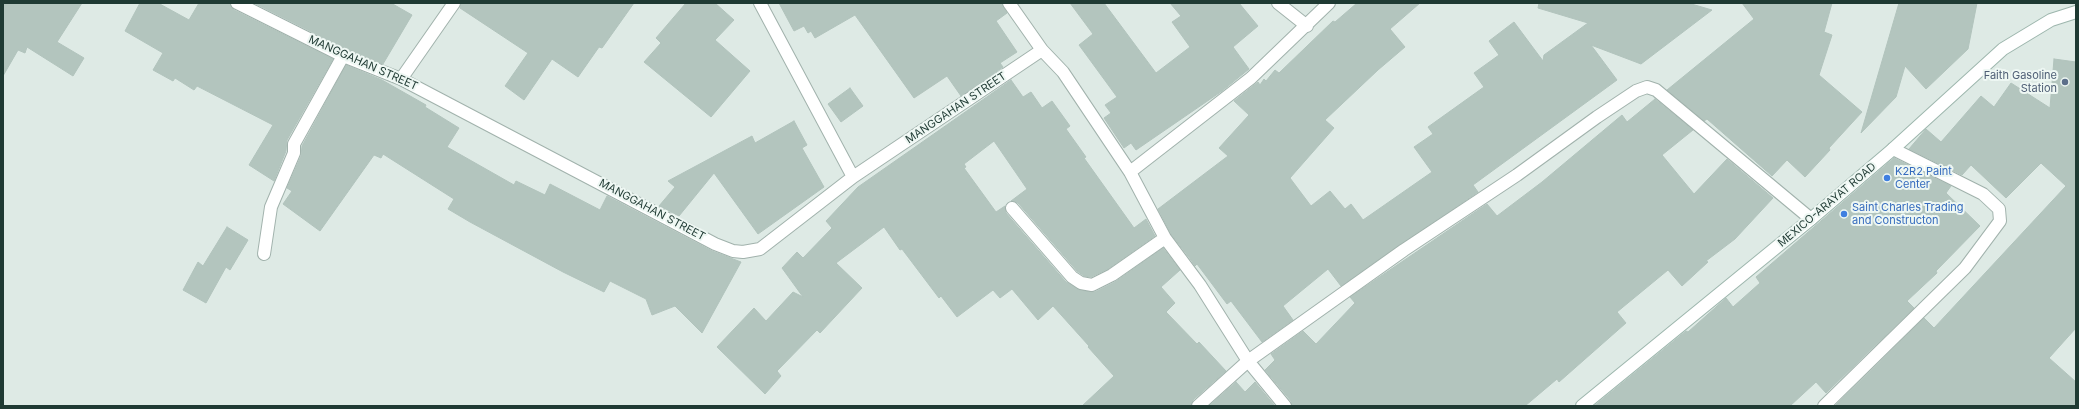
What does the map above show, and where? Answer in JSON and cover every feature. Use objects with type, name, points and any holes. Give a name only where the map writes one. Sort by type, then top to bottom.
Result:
[{"type":"street","name":"MANGGAHAN STREET","points":[[237,3],[343,56],[401,79],[708,240],[733,251],[742,252],[760,249],[852,177],[1042,50]]},
{"type":"street","points":[[401,79],[454,3]]},
{"type":"street","points":[[760,3],[852,177]]},
{"type":"street","points":[[1009,3],[1042,50],[1063,72],[1130,172],[1165,238],[1200,285],[1248,361],[1285,406]]},
{"type":"street","points":[[1278,3],[1307,26]]},
{"type":"street","points":[[1130,172],[1251,78],[1307,26],[1329,3]]},
{"type":"street","name":"MEXICO-ARAYAT ROAD","points":[[1582,406],[1811,219],[1893,149],[2003,49],[2050,20],[2076,12]]},
{"type":"street","points":[[264,254],[271,207],[294,153],[294,144],[343,56]]},
{"type":"street","points":[[1198,406],[1248,361],[1404,250],[1517,175],[1597,117],[1636,91],[1647,87],[1656,90],[1811,219]]},
{"type":"street","points":[[1824,406],[1965,268],[2000,222],[1999,209],[1982,194],[1893,149]]},
{"type":"street","points":[[1012,208],[1072,277],[1082,283],[1092,285],[1112,275],[1165,238]]},
{"type":"building","points":[[3,3],[82,3],[57,42],[84,58],[73,76],[27,47],[25,53],[18,50],[3,76]]},
{"type":"building","points":[[140,3],[158,3],[189,20],[199,3],[230,3],[234,10],[333,59],[287,140],[286,151],[274,181],[249,165],[273,125],[197,86],[194,90],[175,78],[173,81],[153,70],[163,53],[125,31]]},
{"type":"building","points":[[254,3],[391,3],[412,15],[383,64],[346,49]]},
{"type":"building","points":[[461,3],[634,3],[602,48],[599,47],[578,77],[552,59],[524,100],[505,86],[528,53],[460,8]]},
{"type":"building","points":[[686,3],[715,3],[734,20],[715,40],[750,71],[711,117],[644,62],[661,43],[656,38]]},
{"type":"building","points":[[779,3],[1002,3],[1007,13],[996,21],[1017,52],[1000,63],[1003,67],[961,96],[947,76],[914,98],[855,15],[815,38],[811,31],[808,33],[804,26],[794,31]]},
{"type":"building","points":[[1070,3],[1104,3],[1156,73],[1190,47],[1172,22],[1181,16],[1170,3],[1239,3],[1258,26],[1233,47],[1249,69],[1222,91],[1136,150],[1131,143],[1124,148],[1104,118],[1111,113],[1105,105],[1117,97],[1079,45],[1093,34]]},
{"type":"building","points":[[1357,3],[1420,3],[1390,29],[1405,47],[1378,70],[1325,120],[1334,128],[1290,178],[1311,206],[1330,191],[1345,209],[1351,204],[1363,220],[1432,172],[1414,147],[1433,134],[1428,127],[1484,87],[1474,73],[1499,55],[1489,41],[1514,22],[1543,61],[1544,55],[1588,23],[1538,8],[1539,3],[1688,3],[1712,10],[1641,64],[1591,45],[1617,80],[1473,185],[1478,192],[1341,286],[1328,269],[1283,306],[1293,320],[1262,342],[1231,301],[1227,304],[1197,264],[1195,266],[1171,234],[1158,209],[1228,156],[1219,148],[1249,115],[1234,101],[1258,82],[1260,85],[1264,79],[1266,81],[1275,70],[1279,73],[1333,21],[1335,22]]},
{"type":"building","points":[[1742,3],[1832,3],[1824,32],[1832,35],[1819,75],[1862,112],[1805,177],[1787,160],[1772,176],[1707,119],[1704,121],[1667,90],[1754,19]]},
{"type":"building","points":[[1899,3],[1977,3],[1968,49],[1926,89],[1905,66],[1896,97],[1861,133]]},
{"type":"building","points":[[2054,59],[2076,62],[2076,328],[2049,358],[2076,382],[2076,406],[1837,406],[1836,405],[1924,318],[1934,328],[2066,186],[2041,163],[2006,198],[1971,165],[1962,175],[1909,149],[1926,129],[1941,142],[1981,96],[1994,107],[2011,83],[2050,108]]},
{"type":"building","points":[[346,65],[382,80],[426,105],[425,107],[459,128],[447,147],[514,185],[516,181],[545,195],[550,184],[600,210],[607,196],[712,251],[741,262],[702,333],[675,306],[652,315],[646,299],[610,281],[604,292],[563,272],[470,222],[448,209],[454,199],[383,154],[381,158],[374,155],[320,231],[283,204],[292,191],[287,188],[301,156],[302,146]]},
{"type":"building","points":[[1011,80],[1023,97],[1031,92],[1042,108],[1052,101],[1070,126],[1066,129],[1086,157],[1084,158],[1134,228],[1146,219],[1155,236],[1108,269],[1091,277],[1084,276],[1077,271],[1018,203],[1011,201],[1027,189],[994,141],[964,164],[966,167],[964,168],[996,212],[1005,206],[1006,213],[1066,282],[1080,290],[1095,292],[1115,282],[1163,248],[1180,270],[1161,287],[1175,303],[1166,312],[1197,344],[1199,342],[1226,371],[1193,400],[1191,406],[1082,406],[1114,376],[1053,306],[1038,320],[1012,289],[1000,298],[993,290],[957,317],[941,296],[939,298],[902,249],[900,250],[884,227],[836,263],[862,288],[820,333],[817,330],[777,371],[781,376],[765,394],[717,347],[754,308],[766,321],[793,292],[803,297],[782,268],[797,252],[803,258],[832,228],[826,221],[858,187]]},
{"type":"building","points":[[850,88],[863,106],[841,122],[828,104]]},
{"type":"building","points":[[1655,99],[1693,130],[1662,155],[1694,194],[1727,159],[1773,198],[1735,239],[1706,261],[1708,262],[1682,286],[1668,270],[1617,312],[1626,323],[1559,382],[1557,379],[1525,406],[1292,406],[1291,401],[1265,370],[1275,360],[1271,354],[1303,331],[1316,344],[1355,303],[1350,297],[1487,204],[1497,216],[1542,182],[1622,115],[1627,122]]},
{"type":"building","points":[[794,121],[807,145],[802,148],[824,187],[758,234],[714,173],[679,216],[659,206],[675,187],[668,181],[752,136],[755,143]]},
{"type":"building","points":[[1894,158],[1951,186],[1946,193],[1980,226],[1936,271],[1937,273],[1907,301],[1914,308],[1826,393],[1816,382],[1790,406],[1594,406],[1686,331],[1688,332],[1726,298],[1733,307],[1760,283],[1756,277]]},
{"type":"building","points":[[227,227],[248,240],[230,270],[226,267],[206,303],[183,290],[198,262],[203,266]]},
{"type":"building","points":[[1236,382],[1245,392],[1255,382],[1275,406],[1209,406]]},
{"type":"place","name":"Faith Gasoline Station","points":[[2065,82]]},
{"type":"place","name":"K2R2 Paint Center","points":[[1887,178]]},
{"type":"place","name":"Saint Charles Trading and Constructon","points":[[1844,214]]}]
